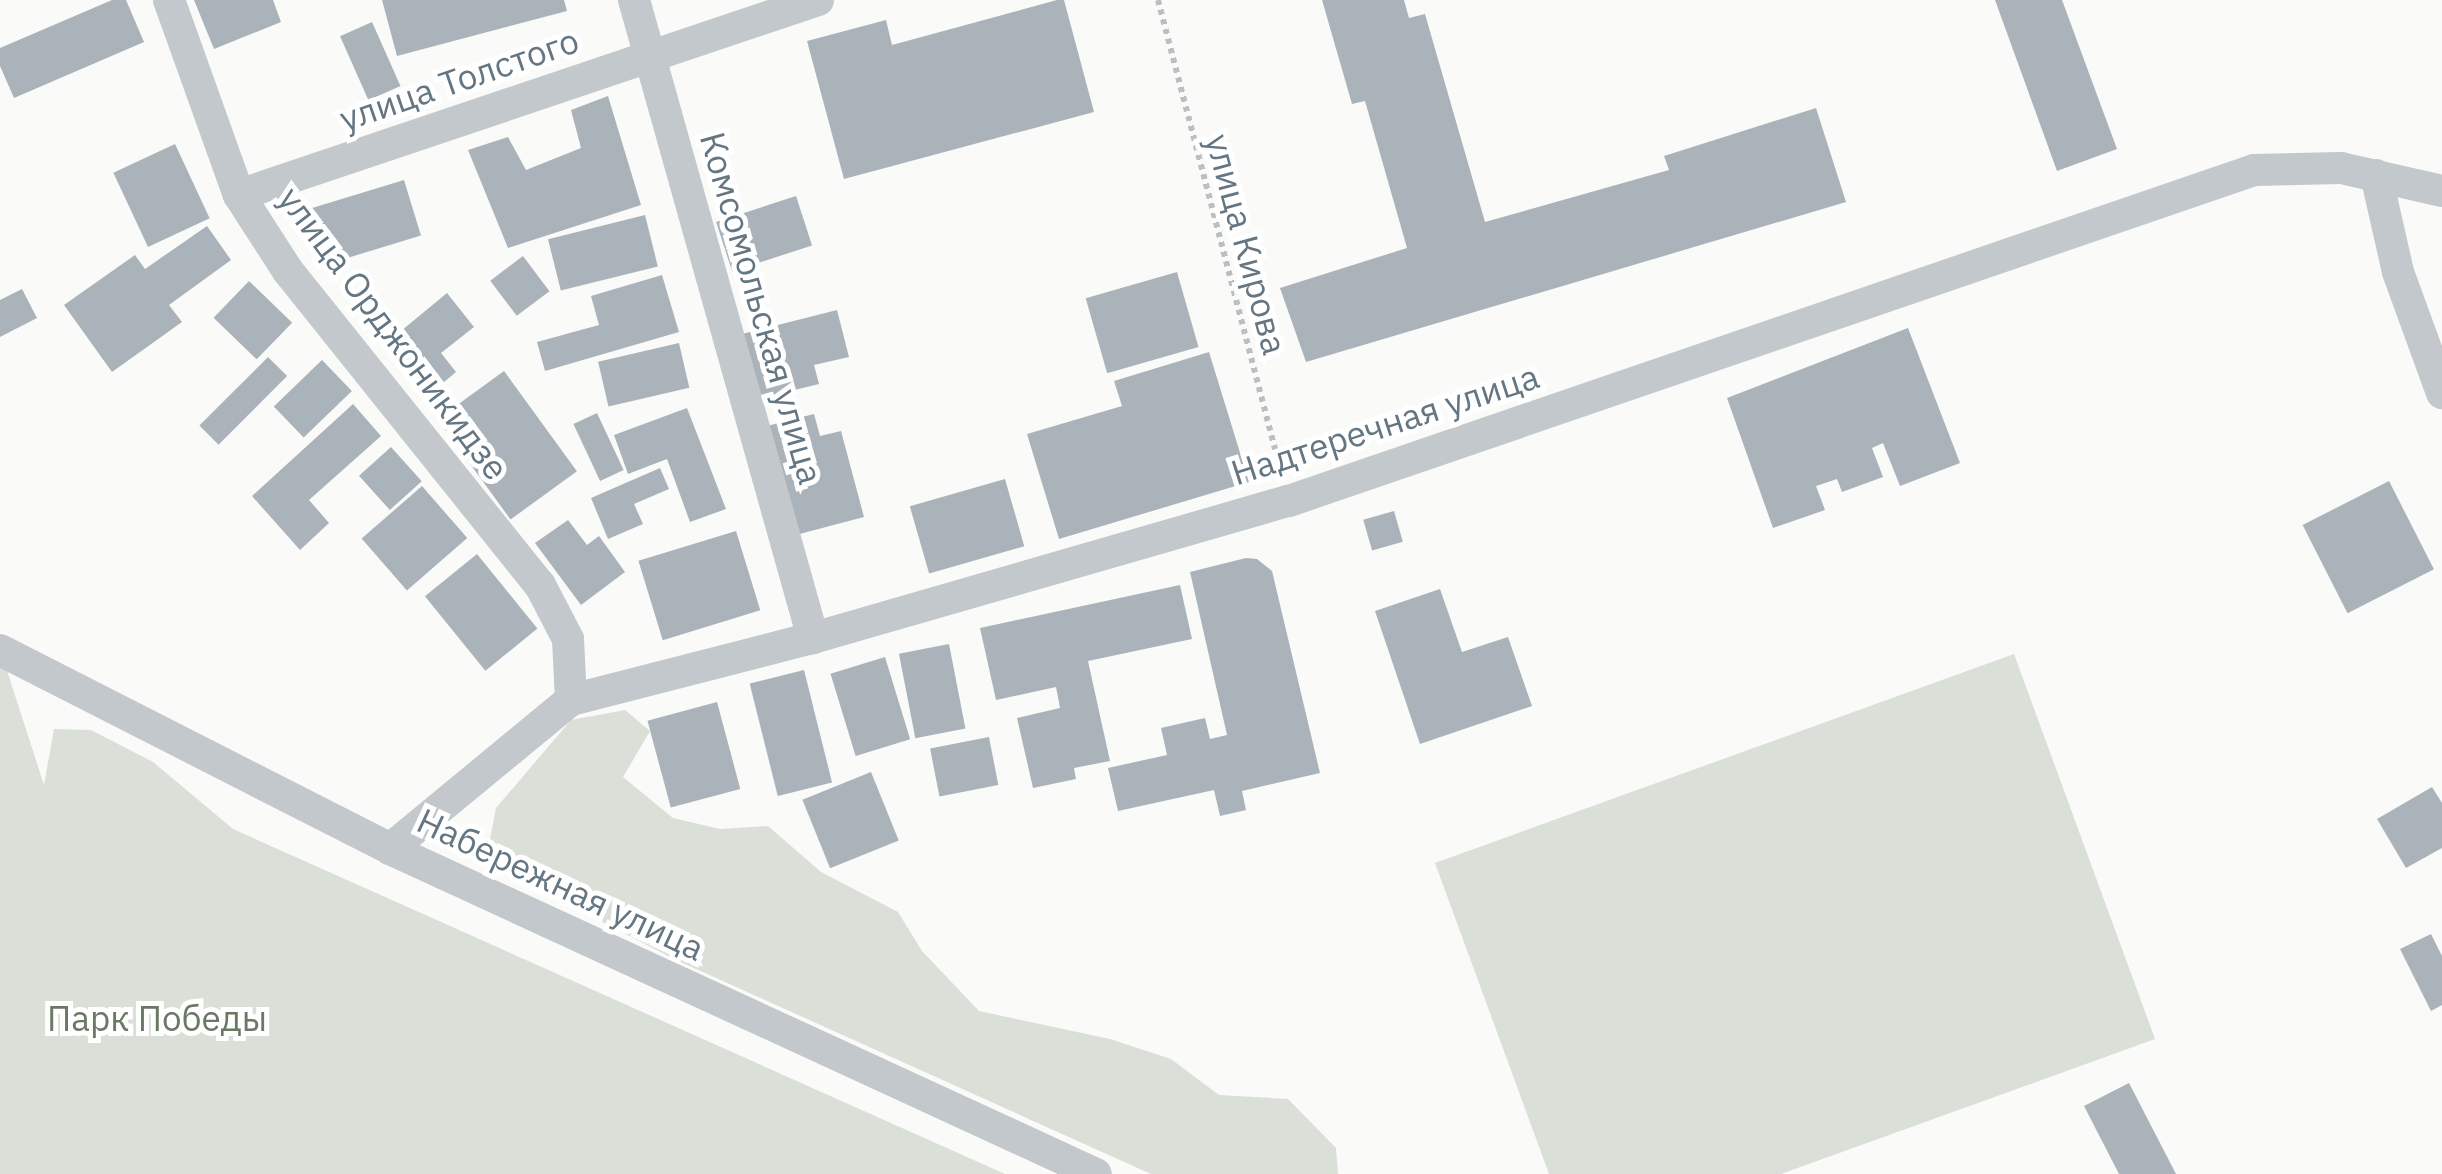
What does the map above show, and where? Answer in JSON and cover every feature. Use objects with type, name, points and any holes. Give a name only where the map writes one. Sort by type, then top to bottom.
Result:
[{"type":"street","name":"улица Орджоникидзе","points":[[169,0],[239,196],[288,271],[540,586],[568,640],[572,700]]},
{"type":"street","name":"Комсомольская улица","points":[[634,0],[813,638]]},
{"type":"street","name":"улица Толстого","points":[[239,196],[818,0]]},
{"type":"street","name":"Надтеречная улица","points":[[390,849],[572,700],[813,638],[1289,501],[2254,170],[2340,168],[2442,191]]},
{"type":"street","points":[[2376,174],[2398,272],[2442,393]]},
{"type":"street","name":"Набережная улица","points":[[0,650],[390,849],[1096,1174]]},
{"type":"path","name":"улица Кирова","points":[[1158,0],[1289,501]]},
{"type":"green space","name":"Парк Победы","points":[[0,649],[44,785],[54,729],[91,730],[153,762],[233,829],[1005,1174],[0,1174]]},
{"type":"green space","points":[[2014,654],[2155,1039],[1781,1174],[1549,1174],[1435,863]]},
{"type":"green space","points":[[625,710],[650,731],[623,777],[673,818],[720,829],[768,826],[821,872],[898,912],[922,951],[979,1011],[1110,1039],[1171,1059],[1219,1095],[1288,1099],[1336,1148],[1338,1174],[1151,1174],[674,959],[529,884],[489,844],[496,808],[571,720]]},
{"type":"building","points":[[112,0],[126,0],[144,42],[14,98],[0,66],[0,48]]},
{"type":"building","points":[[194,0],[273,0],[281,22],[214,49]]},
{"type":"building","points":[[382,0],[564,0],[567,11],[397,56]]},
{"type":"building","points":[[1064,0],[1094,112],[844,179],[807,41],[886,20],[892,45]]},
{"type":"building","points":[[1322,0],[1404,0],[1409,18],[1425,14],[1485,222],[1669,170],[1664,156],[1816,108],[1846,202],[1306,362],[1280,288],[1407,248],[1365,101],[1352,104]]},
{"type":"building","points":[[1995,0],[2062,0],[2117,149],[2057,171]]},
{"type":"building","points":[[372,22],[400,86],[368,100],[340,36]]},
{"type":"building","points":[[608,96],[641,205],[508,248],[468,150],[508,137],[526,170],[581,148],[571,110]]},
{"type":"building","points":[[175,144],[210,218],[148,247],[113,173]]},
{"type":"building","points":[[404,180],[421,235],[318,267],[301,212]]},
{"type":"building","points":[[796,196],[812,245],[732,271],[716,222]]},
{"type":"building","points":[[645,215],[658,266],[561,291],[548,239]]},
{"type":"building","points":[[207,226],[231,260],[169,305],[182,322],[112,372],[64,305],[135,255],[145,269]]},
{"type":"building","points":[[523,256],[549,291],[517,316],[490,281]]},
{"type":"building","points":[[1177,272],[1198,347],[1107,373],[1086,298]]},
{"type":"building","points":[[662,275],[679,332],[545,371],[537,342],[599,325],[591,296]]},
{"type":"building","points":[[249,281],[292,323],[257,359],[214,318]]},
{"type":"building","points":[[22,289],[37,318],[0,337],[0,300]]},
{"type":"building","points":[[447,293],[474,327],[441,353],[456,372],[426,397],[384,345]]},
{"type":"building","points":[[837,310],[849,357],[814,365],[819,384],[758,399],[742,334]]},
{"type":"building","points":[[1908,328],[1960,463],[1900,486],[1883,443],[1872,448],[1883,477],[1842,492],[1837,479],[1816,486],[1825,510],[1773,528],[1727,398]]},
{"type":"building","points":[[679,343],[689,388],[608,406],[598,362]]},
{"type":"building","points":[[1209,352],[1249,482],[1059,539],[1027,434],[1122,406],[1114,381]]},
{"type":"building","points":[[268,357],[287,376],[219,445],[199,426]]},
{"type":"building","points":[[322,360],[352,391],[304,437],[274,407]]},
{"type":"building","points":[[504,371],[577,471],[511,520],[438,419]]},
{"type":"building","points":[[353,404],[381,436],[309,500],[329,523],[300,550],[252,496]]},
{"type":"building","points":[[687,408],[726,509],[690,522],[667,459],[628,474],[614,435]]},
{"type":"building","points":[[597,413],[624,470],[600,481],[573,424]]},
{"type":"building","points":[[814,414],[820,436],[841,431],[864,517],[792,536],[763,427]]},
{"type":"building","points":[[391,447],[422,481],[390,510],[359,476]]},
{"type":"building","points":[[660,468],[669,489],[634,504],[643,524],[608,539],[591,498]]},
{"type":"building","points":[[1005,479],[1024,546],[929,574],[910,506]]},
{"type":"building","points":[[2389,481],[2434,569],[2348,613],[2303,525]]},
{"type":"building","points":[[422,486],[467,538],[407,591],[362,538]]},
{"type":"building","points":[[1394,511],[1403,542],[1372,551],[1363,520]]},
{"type":"building","points":[[568,520],[587,545],[599,536],[625,572],[581,605],[535,543]]},
{"type":"building","points":[[736,531],[760,610],[663,640],[638,561]]},
{"type":"building","points":[[477,554],[537,629],[485,671],[425,596]]},
{"type":"building","points":[[1246,558],[1257,559],[1272,571],[1320,773],[1242,791],[1246,810],[1220,816],[1214,790],[1118,811],[1108,768],[1167,755],[1161,728],[1205,718],[1210,739],[1227,735],[1190,572]]},
{"type":"building","points":[[1180,585],[1192,639],[1088,661],[1110,761],[1074,768],[1076,779],[1033,788],[1017,718],[1060,708],[1056,687],[996,700],[980,628]]},
{"type":"building","points":[[1440,589],[1462,652],[1508,637],[1532,706],[1420,744],[1375,611]]},
{"type":"building","points":[[949,644],[965,728],[915,738],[899,654]]},
{"type":"building","points":[[885,657],[910,739],[856,756],[830,674]]},
{"type":"building","points":[[804,670],[832,783],[778,796],[750,684]]},
{"type":"building","points":[[717,702],[740,789],[671,808],[647,721]]},
{"type":"building","points":[[989,737],[998,785],[939,797],[930,748]]},
{"type":"building","points":[[871,772],[899,841],[830,868],[802,800]]},
{"type":"building","points":[[2432,787],[2442,803],[2442,848],[2406,868],[2377,819]]},
{"type":"building","points":[[2431,934],[2442,956],[2442,1005],[2431,1011],[2400,949]]},
{"type":"building","points":[[2129,1083],[2176,1174],[2119,1174],[2084,1106]]}]
